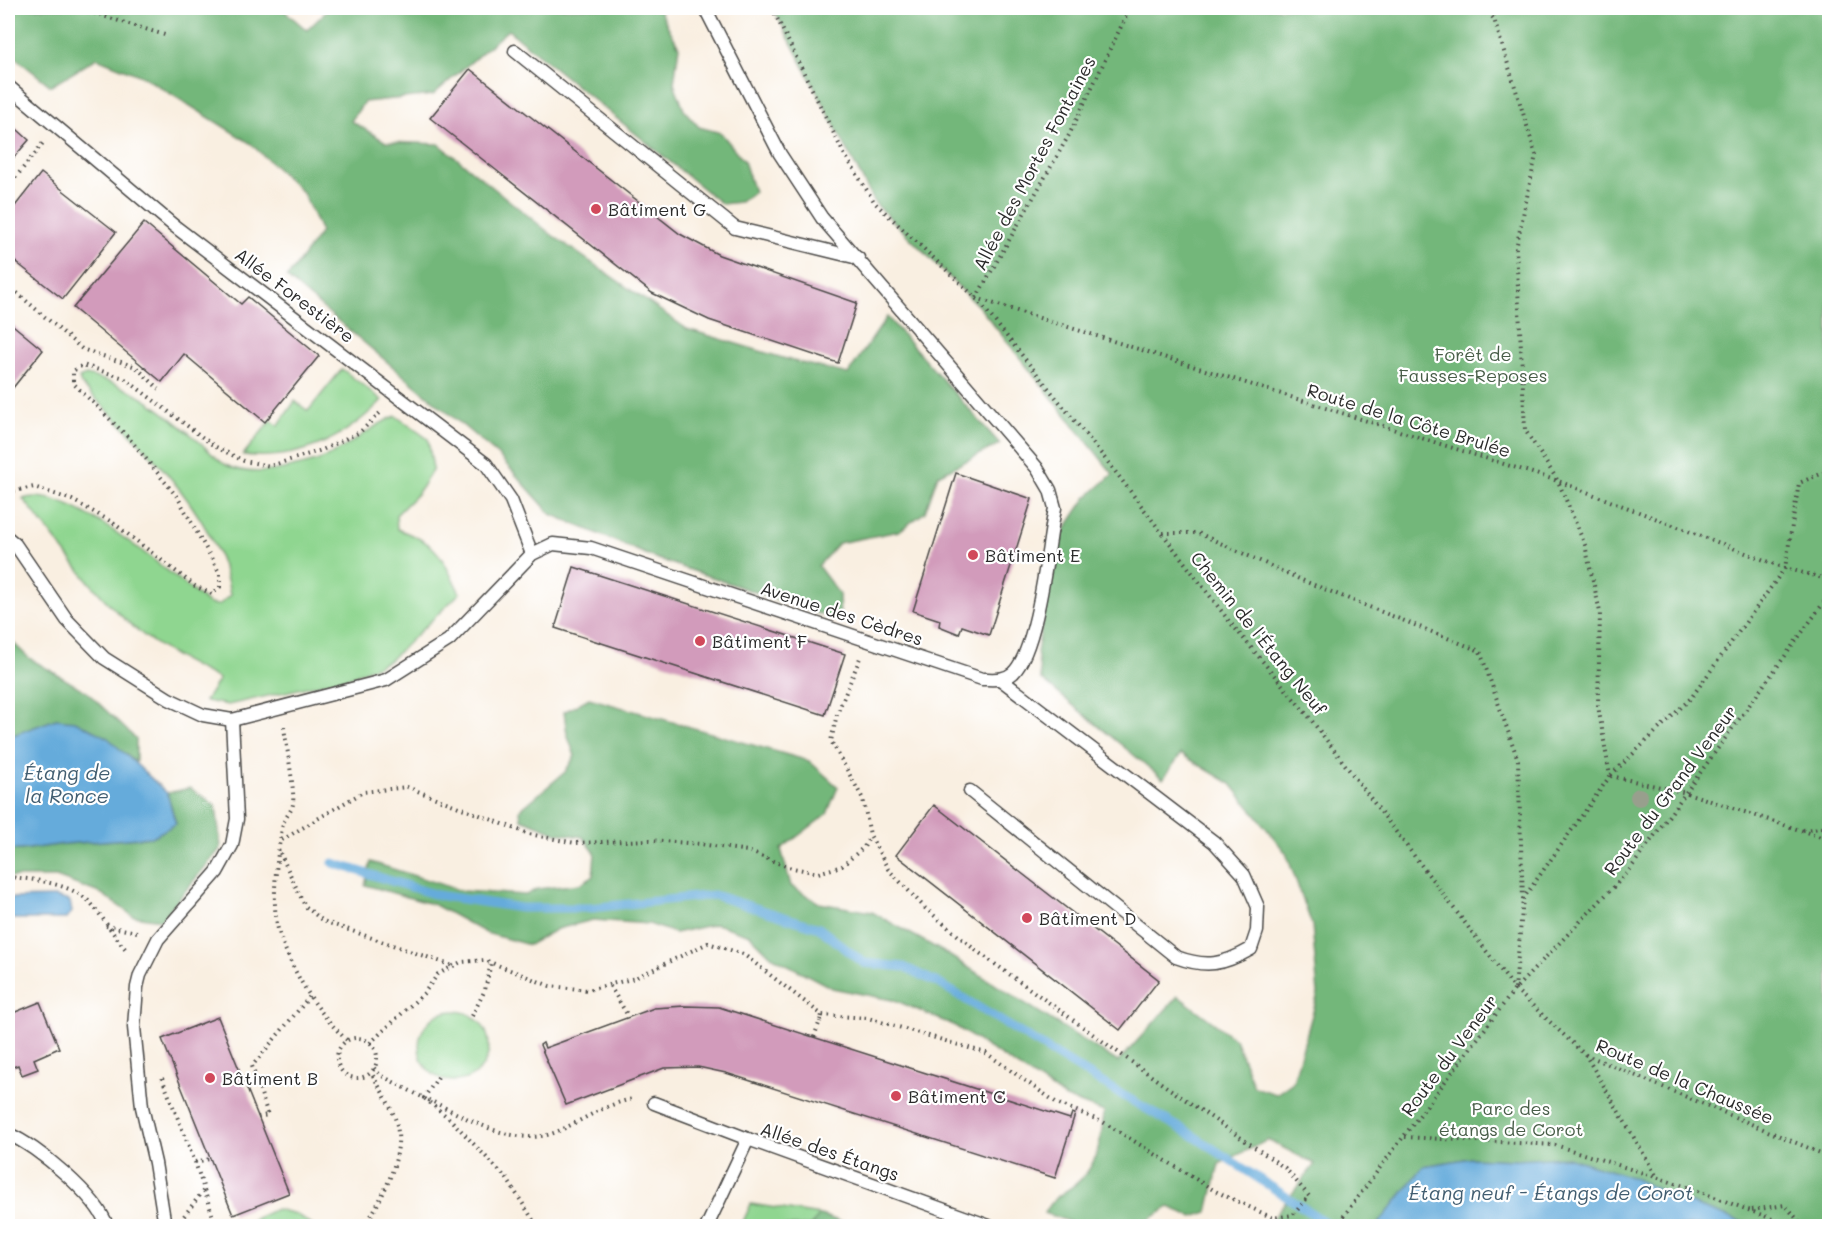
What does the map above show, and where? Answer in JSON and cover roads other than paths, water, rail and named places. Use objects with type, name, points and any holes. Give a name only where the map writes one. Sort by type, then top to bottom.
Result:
[{"type":"lane","points":[[705,8],[780,154],[822,218],[1037,468],[1050,490],[1055,508],[1033,630],[1019,665],[1011,675],[1000,679]]},
{"type":"lane","points":[[515,51],[735,228],[858,258]]},
{"type":"lane","name":"Allée Forestière","points":[[8,86],[173,225],[486,464],[511,500],[532,554]]},
{"type":"lane","name":"Avenue des Cèdres","points":[[8,538],[15,544],[67,620],[104,658],[169,699],[203,715],[232,720],[386,680],[449,640],[532,554],[553,544],[591,549],[982,679],[1000,679]]},
{"type":"lane","points":[[970,791],[1176,957],[1199,965],[1238,956],[1251,949],[1257,932],[1258,907],[1244,875],[1214,842],[1000,679]]},
{"type":"lane","points":[[165,1227],[155,1163],[142,1107],[134,1027],[137,987],[158,939],[217,872],[232,845],[237,819],[232,720]]},
{"type":"lane","points":[[654,1103],[748,1139]]},
{"type":"lane","points":[[8,1134],[78,1184],[93,1202],[106,1227]]},
{"type":"lane","name":"Allée des Étangs","points":[[707,1227],[748,1139],[989,1227]]},
{"type":"water","name":"Étang de la Ronce","points":[[56,719],[75,721],[108,738],[167,793],[176,824],[152,837],[8,850],[8,737]]},
{"type":"water","points":[[55,897],[70,901],[72,912],[66,919],[8,919],[8,898]]},
{"type":"water","name":"Étang neuf - Étangs de Corot","points":[[1567,1157],[1631,1177],[1683,1201],[1753,1226],[1377,1226],[1424,1166],[1471,1158],[1515,1160]]},
{"type":"waterway","points":[[333,863],[437,895],[521,908],[590,908],[714,895],[819,928],[864,963],[904,967],[940,984],[1189,1133],[1331,1226]]},
{"type":"place","name":"Bâtiment G","points":[[596,209]]},
{"type":"place","name":"Bâtiment E","points":[[973,555]]},
{"type":"place","name":"Bâtiment F","points":[[700,641]]},
{"type":"place","name":"Bâtiment D","points":[[1027,918]]},
{"type":"place","name":"Bâtiment B","points":[[210,1078]]},
{"type":"place","name":"Bâtiment C","points":[[896,1096]]},
{"type":"park label","name":"Forêt de Fausses-Reposes","points":[[1473,364]]},
{"type":"park label","name":"Parc des étangs de Corot","points":[[1511,1118]]}]
